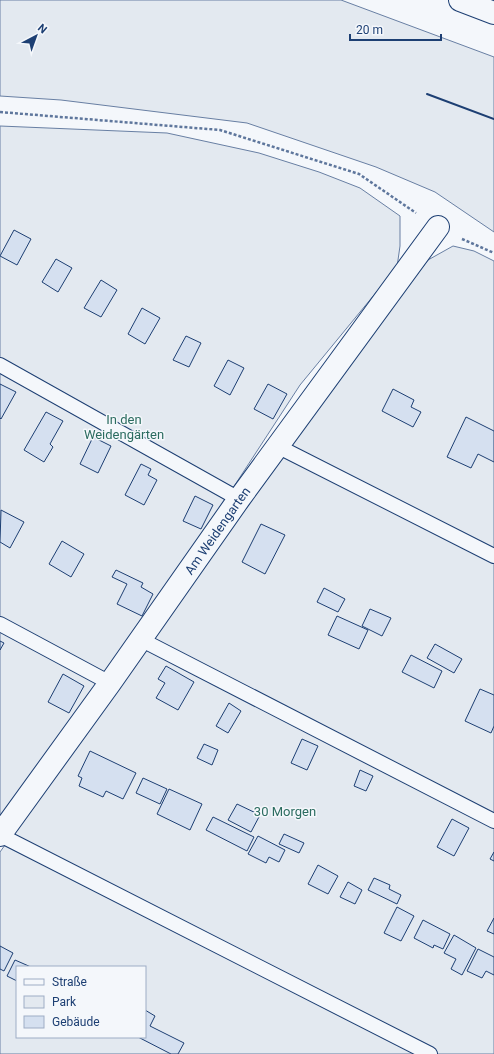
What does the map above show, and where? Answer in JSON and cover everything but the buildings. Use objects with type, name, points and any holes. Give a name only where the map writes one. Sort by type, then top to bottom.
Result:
[{"type":"main road","points":[[460,0],[494,13]]},
{"type":"main road","name":"Am Weidengarten","points":[[0,835],[110,683],[238,499],[438,228]]},
{"type":"lane","points":[[0,365],[238,499]]},
{"type":"lane","points":[[277,446],[494,556]]},
{"type":"lane","points":[[0,624],[110,683]]},
{"type":"lane","points":[[140,640],[494,821]]},
{"type":"lane","points":[[0,835],[430,1054]]},
{"type":"path","points":[[0,112],[220,130],[359,174],[438,228],[494,254]]},
{"type":"green space","points":[[0,0],[341,0],[494,57],[494,232],[435,192],[376,167],[247,123],[61,100],[0,96]]},
{"type":"green space","name":"In den Weidengärten","points":[[0,126],[167,133],[259,153],[319,172],[360,188],[400,216],[400,246],[397,267],[300,385],[229,494],[0,824]]},
{"type":"green space","name":"30 Morgen","points":[[453,246],[474,251],[494,261],[494,1054],[0,1054],[0,852],[360,349],[428,260]]},
{"type":"wall","points":[[427,94],[494,119]]}]
